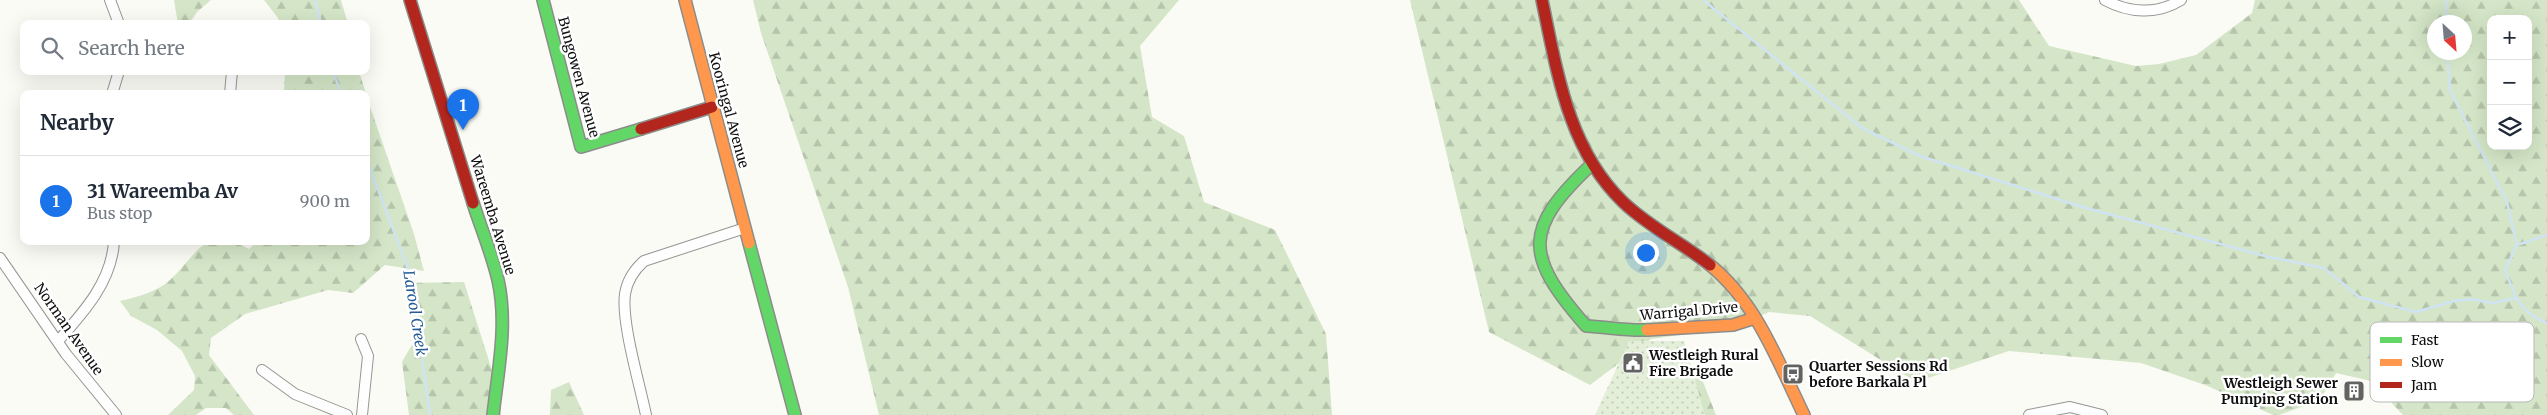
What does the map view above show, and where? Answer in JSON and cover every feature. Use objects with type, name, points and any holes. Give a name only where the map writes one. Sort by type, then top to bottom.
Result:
[{"type":"street","points":[[110,0],[118,20]]},
{"type":"street","name":"Wareemba Avenue","points":[[410,0],[498,281],[502,313],[501,346],[494,415]]},
{"type":"street","name":"Bungowen Avenue","points":[[543,0],[581,147],[712,107]]},
{"type":"street","name":"Kooringal Avenue","points":[[685,0],[795,415]]},
{"type":"street","points":[[1542,0],[1567,109],[1578,139],[1592,164],[1609,188],[1627,208],[1716,270],[1737,292],[1755,318],[1804,415]]},
{"type":"street","points":[[2105,0],[2120,8],[2138,11],[2159,10],[2181,0]]},
{"type":"street","points":[[113,90],[118,75]]},
{"type":"street","points":[[230,90],[232,75]]},
{"type":"street","name":"Warrigal Drive","points":[[1592,164],[1566,189],[1547,216],[1540,232],[1542,254],[1558,289],[1586,326],[1624,323],[1633,331],[1733,326],[1755,318]]},
{"type":"street","points":[[646,415],[624,309],[628,282],[636,268],[644,261],[745,228]]},
{"type":"street","points":[[58,341],[93,299],[111,265],[114,245]]},
{"type":"street","name":"Norman Avenue","points":[[0,258],[58,341],[116,415]]},
{"type":"street","points":[[361,339],[368,356],[362,415]]},
{"type":"street","points":[[262,370],[295,394],[347,415]]},
{"type":"street","points":[[2029,415],[2070,407],[2102,415]]},
{"type":"green space","points":[[174,0],[211,0],[197,12],[192,20],[177,20]]},
{"type":"green space","points":[[264,0],[341,0],[347,20],[278,20]]},
{"type":"green space","points":[[753,0],[1179,0],[1140,46],[1152,117],[1184,136],[1204,202],[1275,230],[1326,334],[1332,415],[879,415],[848,287],[761,33]]},
{"type":"green space","points":[[1410,0],[2019,0],[2049,46],[2136,66],[2159,64],[2196,55],[2252,13],[2255,0],[2547,0],[2547,415],[2403,415],[2391,402],[2534,402],[2534,322],[2370,322],[2370,381],[2336,373],[2320,400],[2279,415],[2273,415],[2205,385],[2141,363],[2009,351],[1916,382],[1810,316],[1769,312],[1760,316],[1752,325],[1651,339],[1590,385],[1489,332]]},
{"type":"green space","points":[[285,75],[360,75],[365,90],[284,90]]},
{"type":"green space","points":[[370,107],[414,234],[424,271],[385,265],[353,293],[328,290],[245,314],[211,338],[209,355],[254,415],[234,415],[226,408],[206,408],[196,415],[168,415],[194,390],[195,376],[182,351],[157,330],[131,316],[120,301],[146,294],[159,288],[170,280],[195,252],[205,245],[240,245],[249,249],[254,245],[370,245]]},
{"type":"green space","points":[[464,282],[497,386],[501,415],[409,415],[402,362],[422,327],[406,283]]},
{"type":"green space","points":[[1629,341],[1684,341],[1705,415],[1595,415]]},
{"type":"green space","points":[[1700,374],[1716,415],[1632,415],[1658,382]]},
{"type":"green space","points":[[569,382],[584,415],[550,415],[551,390]]},
{"type":"waterway","name":"Larool Creek","points":[[315,0],[320,20]]},
{"type":"waterway","points":[[1703,0],[1862,128],[1920,156],[2086,208],[2269,257],[2324,268],[2359,297],[2416,312],[2454,301],[2472,299],[2492,303],[2516,298]]},
{"type":"waterway","points":[[2446,0],[2446,15]]},
{"type":"waterway","points":[[2448,60],[2450,90],[2507,202],[2517,245]]},
{"type":"waterway","name":"Larool Creek","points":[[334,75],[340,90]]},
{"type":"waterway","name":"Larool Creek","points":[[370,169],[410,274],[430,415]]},
{"type":"waterway","points":[[2547,235],[2517,245],[2505,270],[2519,302],[2530,314],[2547,323]]},
{"type":"traffic: fast","points":[[543,0],[581,147],[641,129]]},
{"type":"traffic: fast","points":[[1592,164],[1569,187],[1553,207],[1543,225],[1540,243],[1542,261],[1551,280],[1586,326],[1647,330]]},
{"type":"traffic: fast","points":[[473,203],[493,261],[501,297],[501,348],[493,415]]},
{"type":"traffic: fast","points":[[749,243],[795,415]]},
{"type":"traffic: slow","points":[[685,0],[749,243]]},
{"type":"traffic: slow","points":[[1710,265],[1741,297],[1754,315],[1804,415]]},
{"type":"traffic: slow","points":[[1647,330],[1733,325],[1755,318]]},
{"type":"traffic: jam","points":[[410,0],[473,203]]},
{"type":"traffic: jam","points":[[1542,0],[1553,54],[1568,108],[1577,134],[1589,158],[1604,181],[1633,211],[1710,265]]},
{"type":"traffic: jam","points":[[641,129],[712,107]]},
{"type":"place","name":"31 Wareemba Av","points":[[463,130]]},
{"type":"place","name":"Westleigh Rural Fire Brigade","points":[[1633,363]]},
{"type":"place","name":"Quarter Sessions Rd before Barkala Pl","points":[[1793,374]]},
{"type":"place","name":"Westleigh Sewer Pumping Station","points":[[2354,391]]}]
